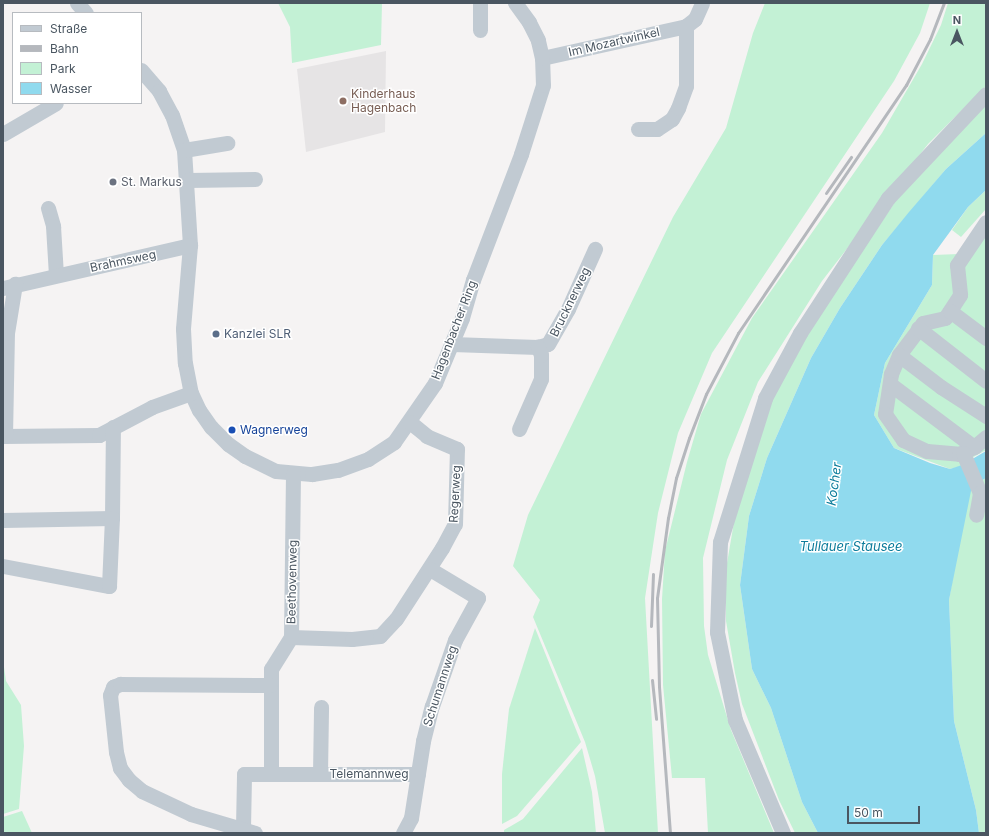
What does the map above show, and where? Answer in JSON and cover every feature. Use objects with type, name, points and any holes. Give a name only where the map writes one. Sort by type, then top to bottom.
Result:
[{"type":"street","points":[[77,3],[85,12]]},
{"type":"street","points":[[480,3],[480,30]]},
{"type":"street","name":"Hagenbacher Ring","points":[[142,71],[159,91],[172,115],[184,150],[188,180],[190,245],[182,329],[185,363],[191,393],[211,426],[228,444],[245,456],[276,471],[293,474],[338,470],[368,459],[394,442],[410,422],[435,383],[452,344],[536,111],[543,85],[542,58],[529,22],[515,3]]},
{"type":"street","points":[[638,129],[657,129],[672,119],[678,108],[686,86],[686,26],[695,19],[702,3]]},
{"type":"street","name":"Im Mozartwinkel","points":[[542,58],[686,26]]},
{"type":"street","points":[[783,833],[735,720],[717,632],[720,542],[765,398],[800,333],[888,198],[986,94]]},
{"type":"street","points":[[3,134],[54,104]]},
{"type":"street","points":[[184,150],[227,143]]},
{"type":"street","points":[[188,180],[255,179]]},
{"type":"street","points":[[48,208],[53,226],[56,275]]},
{"type":"street","points":[[969,459],[927,451],[903,440],[885,414],[890,384],[899,355],[923,323],[945,318],[950,311],[960,295],[957,265],[986,222]]},
{"type":"street","name":"Brahmsweg","points":[[4,436],[5,340],[9,286],[190,245]]},
{"type":"street","name":"Brucknerweg","points":[[452,344],[538,347],[548,344],[554,338],[595,249]]},
{"type":"street","points":[[950,311],[986,338]]},
{"type":"street","points":[[918,328],[986,381]]},
{"type":"street","name":"Brucknerweg","points":[[519,429],[541,379],[541,355],[538,347]]},
{"type":"street","points":[[899,355],[942,387],[986,416]]},
{"type":"street","points":[[890,384],[969,459],[980,493],[976,515]]},
{"type":"street","points":[[4,436],[99,435],[152,408],[191,393]]},
{"type":"street","name":"Regerweg","points":[[291,637],[352,639],[380,636],[396,619],[414,581],[430,569],[455,524],[457,449],[427,436],[410,422]]},
{"type":"street","points":[[3,566],[109,586],[112,518],[113,428]]},
{"type":"street","points":[[969,459],[986,437]]},
{"type":"street","name":"Beethovenweg","points":[[271,773],[270,685],[272,669],[291,637],[293,474]]},
{"type":"street","points":[[3,520],[112,518]]},
{"type":"street","name":"Schumannweg","points":[[403,833],[411,818],[418,774],[432,706],[455,640],[478,598],[430,569]]},
{"type":"street","points":[[270,685],[120,684],[113,687],[110,703],[116,752],[120,768],[129,780],[142,791],[191,814],[249,831],[244,774],[271,773]]},
{"type":"street","name":"Telemannweg","points":[[320,774],[321,707]]},
{"type":"street","name":"Telemannweg","points":[[271,773],[418,774]]},
{"type":"shaded area","name":"Kinderhaus Hagenbach","points":[[386,51],[385,132],[306,152],[297,69]]},
{"type":"green space","points":[[278,3],[382,3],[381,45],[292,63],[290,27]]},
{"type":"green space","points":[[765,3],[930,3],[920,33],[894,81],[712,353],[678,433],[658,513],[645,598],[658,833],[605,833],[595,776],[585,742],[533,617],[540,600],[513,566],[528,515],[673,217],[726,128],[753,33]]},
{"type":"green space","points":[[948,3],[986,3],[986,86],[928,144],[822,281],[758,382],[727,460],[703,558],[704,626],[708,655],[731,730],[774,833],[708,833],[705,778],[672,778],[663,685],[662,599],[665,551],[687,462],[701,414],[752,318],[882,133],[922,64],[941,25]]},
{"type":"green space","points":[[986,101],[986,133],[946,169],[882,245],[840,308],[811,358],[767,458],[749,516],[740,585],[752,669],[771,708],[802,802],[818,833],[795,833],[779,800],[742,704],[735,673],[726,621],[726,569],[734,522],[774,389],[796,349],[903,190]]},
{"type":"green space","points":[[986,190],[986,209],[961,237],[952,230],[968,207]]},
{"type":"green space","points":[[986,229],[986,450],[970,459],[981,481],[986,478],[986,833],[979,833],[976,810],[954,721],[949,600],[957,553],[962,466],[950,469],[894,448],[874,415],[885,363],[932,285],[933,255],[959,254]]},
{"type":"green space","points":[[535,628],[581,742],[517,816],[502,824],[502,774],[509,709]]},
{"type":"green space","points":[[3,660],[6,681],[21,705],[24,746],[19,809],[3,814]]},
{"type":"green space","points":[[582,748],[592,792],[596,833],[504,833],[504,830],[523,819]]},
{"type":"green space","points":[[22,811],[32,833],[3,833],[3,817]]},
{"type":"water","name":"Tullauer Stausee","points":[[986,133],[986,190],[968,207],[933,255],[932,285],[885,363],[874,415],[894,448],[930,463],[950,469],[962,465],[986,451],[986,478],[972,486],[949,600],[954,721],[976,810],[979,833],[818,833],[802,802],[771,708],[752,669],[740,585],[749,516],[767,458],[811,358],[840,308],[882,245],[909,212],[946,169]]},
{"type":"railway","points":[[670,833],[659,686],[657,598],[668,518],[676,478],[689,438],[706,394],[738,333],[906,85],[930,39],[944,3]]},
{"type":"railway","points":[[826,193],[851,157]]},
{"type":"railway","points":[[651,626],[653,574]]},
{"type":"railway","points":[[652,680],[656,719]]},
{"type":"place","name":"Kinderhaus Hagenbach","points":[[343,101]]},
{"type":"place","name":"St. Markus","points":[[113,182]]},
{"type":"place","name":"Kanzlei SLR","points":[[216,334]]},
{"type":"place","name":"Wagnerweg","points":[[232,430]]},
{"type":"water label","name":"Kocher","points":[[834,484]]}]
